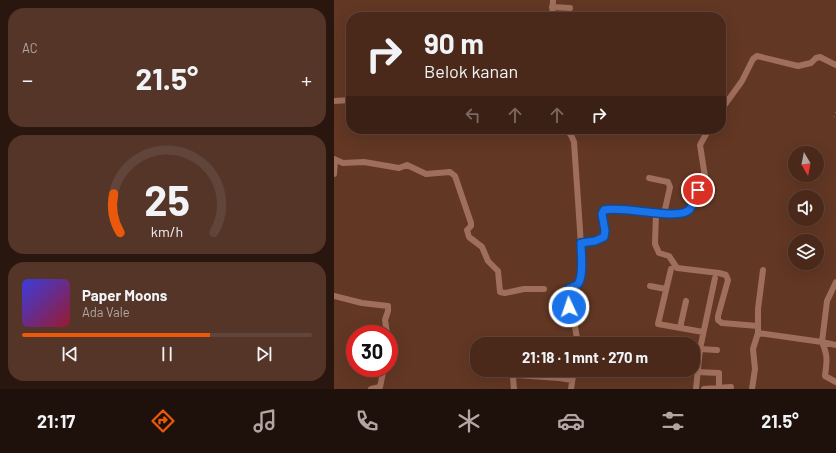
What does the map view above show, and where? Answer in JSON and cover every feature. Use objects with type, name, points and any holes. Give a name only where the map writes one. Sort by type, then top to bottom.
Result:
[{"type":"street","points":[[552,12],[553,0]]},
{"type":"street","points":[[552,7],[570,8]]},
{"type":"street","points":[[726,103],[742,81],[753,59],[757,56],[798,66],[811,63],[816,58],[836,64]]},
{"type":"street","points":[[334,101],[346,100]]},
{"type":"street","points":[[570,134],[574,142],[582,266],[578,284],[566,292],[577,337]]},
{"type":"street","points":[[581,243],[595,241],[604,237],[605,231],[602,214],[604,210],[631,210],[664,214],[683,213],[688,211],[705,177],[700,145],[706,134]]},
{"type":"street","points":[[334,174],[335,159],[343,163],[364,162],[399,168],[407,165],[426,174],[450,172],[455,176],[471,223],[467,230],[468,236],[482,247],[488,261],[499,272],[500,292],[505,293],[524,289],[544,288]]},
{"type":"street","points":[[649,178],[668,182],[670,187],[664,214]]},
{"type":"street","points":[[656,213],[654,241],[659,253],[669,256],[677,268],[719,273],[726,276],[728,280],[718,320],[722,323],[758,326]]},
{"type":"street","points":[[671,269],[658,324],[703,332]]},
{"type":"street","points":[[752,389],[755,368],[753,349],[758,333],[758,309],[763,270]]},
{"type":"street","points":[[700,343],[715,278]]},
{"type":"street","points":[[836,282],[827,302],[822,342],[826,351],[827,360],[824,376],[836,382]]},
{"type":"street","points":[[650,286],[666,289]]},
{"type":"street","points":[[334,296],[362,303],[388,306],[385,320],[386,325]]},
{"type":"street","points":[[680,328],[686,301]]},
{"type":"street","points":[[758,333],[836,345]]},
{"type":"street","points":[[700,351],[717,350]]},
{"type":"street","points":[[700,372],[719,373],[719,388]]},
{"type":"street","points":[[514,389],[513,378],[516,375],[572,380]]},
{"type":"street","points":[[371,389],[380,387],[382,377]]},
{"type":"street","points":[[571,389],[573,377]]},
{"type":"street","points":[[696,389],[697,377]]},
{"type":"street","points":[[704,389],[731,386]]},
{"type":"path","points":[[834,117],[836,112]]},
{"type":"route","points":[[569,307],[566,292],[569,288],[578,284],[580,279],[582,266],[581,243],[600,240],[604,237],[605,231],[602,214],[604,210],[631,210],[664,214],[683,213],[688,211],[690,208],[698,190]]}]
